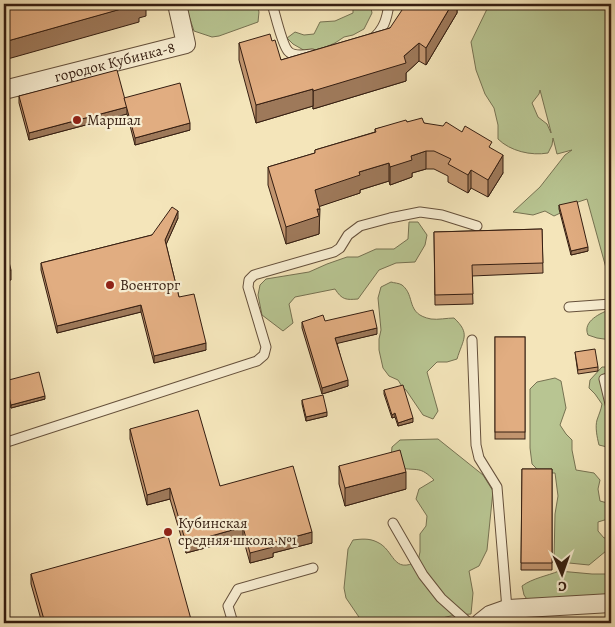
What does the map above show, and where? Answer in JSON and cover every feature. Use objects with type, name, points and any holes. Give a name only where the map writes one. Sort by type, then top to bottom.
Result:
[{"type":"street","name":"городок Кубинка-8","points":[[4,90],[186,44],[178,4]]},
{"type":"street","points":[[480,623],[490,615],[507,609],[611,603]]},
{"type":"lane","points":[[272,4],[284,44],[288,51],[294,54],[317,54]]},
{"type":"lane","points":[[362,42],[371,40],[384,26],[389,4]]},
{"type":"lane","points":[[4,443],[257,361],[264,355],[266,347],[248,287],[249,280],[254,275],[334,252],[340,248],[348,235],[360,226],[420,212],[442,214],[477,226]]},
{"type":"lane","points":[[570,307],[611,304]]},
{"type":"lane","points":[[472,340],[476,445],[479,458],[497,487],[507,609]]},
{"type":"lane","points":[[611,377],[604,379],[611,408]]},
{"type":"lane","points":[[393,523],[423,575],[441,598],[469,623]]},
{"type":"lane","points":[[233,623],[228,606],[238,588],[313,568]]},
{"type":"green space","points":[[185,4],[257,4],[259,12],[258,22],[212,37],[194,31]]},
{"type":"green space","points":[[353,4],[370,4],[372,13],[364,29],[353,35],[344,37],[316,51],[307,52],[287,38],[295,32],[304,35],[314,34],[320,22],[335,21],[353,13]]},
{"type":"green space","points":[[492,4],[611,4],[611,286],[587,199],[554,216],[545,211],[533,215],[513,212],[540,187],[565,155],[572,150],[557,154],[553,138],[548,153],[528,153],[508,147],[498,139],[498,125],[494,108],[485,94],[476,70],[471,42],[488,7]],"holes":[[[540,90],[551,133],[547,124],[538,117],[532,103]]]},
{"type":"green space","points":[[409,222],[418,222],[427,235],[425,245],[415,262],[396,263],[379,270],[358,299],[345,298],[335,289],[295,297],[289,304],[293,323],[283,331],[262,315],[258,295],[260,285],[266,279],[309,272],[347,257],[358,257],[376,249],[394,249],[408,239]]},
{"type":"green space","points":[[391,282],[401,284],[406,289],[417,313],[431,319],[454,318],[464,333],[457,359],[437,362],[427,372],[438,411],[433,419],[423,415],[398,380],[389,376],[383,368],[379,350],[381,330],[378,298],[381,287]]},
{"type":"green space","points":[[611,309],[611,340],[588,335],[587,330],[590,322],[598,315]]},
{"type":"green space","points":[[602,367],[611,367],[611,444],[607,447],[599,445],[596,432],[596,423],[602,404],[589,388],[590,380]]},
{"type":"green space","points":[[555,378],[561,381],[566,408],[560,425],[572,440],[576,470],[594,473],[600,480],[598,489],[600,501],[611,504],[611,518],[598,522],[598,531],[604,538],[611,537],[611,550],[606,551],[589,565],[569,563],[561,565],[554,559],[555,514],[558,496],[555,473],[538,470],[532,464],[530,448],[530,389],[537,382]]},
{"type":"green space","points":[[438,439],[483,475],[493,491],[487,550],[479,566],[469,571],[473,593],[471,614],[446,617],[434,623],[363,623],[346,598],[344,588],[348,549],[353,540],[371,540],[383,546],[398,563],[410,565],[418,561],[420,534],[426,526],[427,516],[416,499],[419,489],[434,480],[422,471],[400,468],[391,458],[392,447],[400,440]]},
{"type":"green space","points":[[559,571],[611,574],[611,603],[529,602],[524,595],[522,586],[535,579]]},
{"type":"building","points":[[4,4],[139,4],[4,42]]},
{"type":"building","points":[[406,4],[452,4],[426,48],[419,43],[404,56],[406,63],[313,91],[313,89],[256,105],[239,43],[270,34],[272,41],[275,40],[281,60],[390,28]]},
{"type":"building","points":[[117,70],[127,107],[29,133],[19,96]]},
{"type":"building","points":[[180,83],[190,123],[135,138],[124,98]]},
{"type":"building","points":[[422,118],[424,123],[443,126],[446,122],[462,132],[465,126],[492,142],[489,147],[503,155],[488,180],[471,170],[468,175],[448,164],[451,159],[434,151],[426,151],[411,156],[412,160],[390,167],[389,163],[359,172],[360,175],[315,190],[320,209],[317,209],[319,216],[286,227],[268,167],[315,153],[315,150],[376,132],[375,129],[406,120],[407,122]]},
{"type":"building","points":[[577,201],[588,247],[571,251],[559,205]]},
{"type":"building","name":"Военторг","points":[[172,207],[178,211],[165,240],[179,297],[194,294],[206,343],[154,356],[141,305],[57,326],[41,263],[152,235]]},
{"type":"building","points":[[542,229],[543,263],[472,265],[473,294],[435,295],[434,232]]},
{"type":"building","points":[[7,254],[11,270],[6,271],[9,281],[4,283],[4,255]]},
{"type":"building","points":[[373,310],[377,328],[335,338],[348,380],[322,388],[302,322],[323,315],[325,321]]},
{"type":"building","points":[[495,337],[525,337],[525,432],[495,432]]},
{"type":"building","points":[[595,349],[598,367],[578,370],[575,352]]},
{"type":"building","points":[[39,372],[45,396],[11,405],[5,381]]},
{"type":"building","points":[[403,385],[413,418],[398,423],[395,413],[392,415],[384,390]]},
{"type":"building","points":[[323,395],[327,412],[306,417],[302,400]]},
{"type":"building","points":[[198,410],[220,486],[293,466],[312,532],[272,543],[273,547],[250,553],[243,527],[186,543],[170,488],[147,495],[130,429]]},
{"type":"building","points":[[400,450],[406,472],[345,488],[339,466]]},
{"type":"building","points":[[522,469],[552,469],[552,563],[521,563]]},
{"type":"building","points":[[168,536],[192,623],[45,623],[31,574]]},
{"type":"place","name":"Маршал","points":[[77,120]]},
{"type":"place","name":"Военторг","points":[[110,285]]},
{"type":"place","name":"Кубинская средняя школа №1","points":[[168,532]]}]
